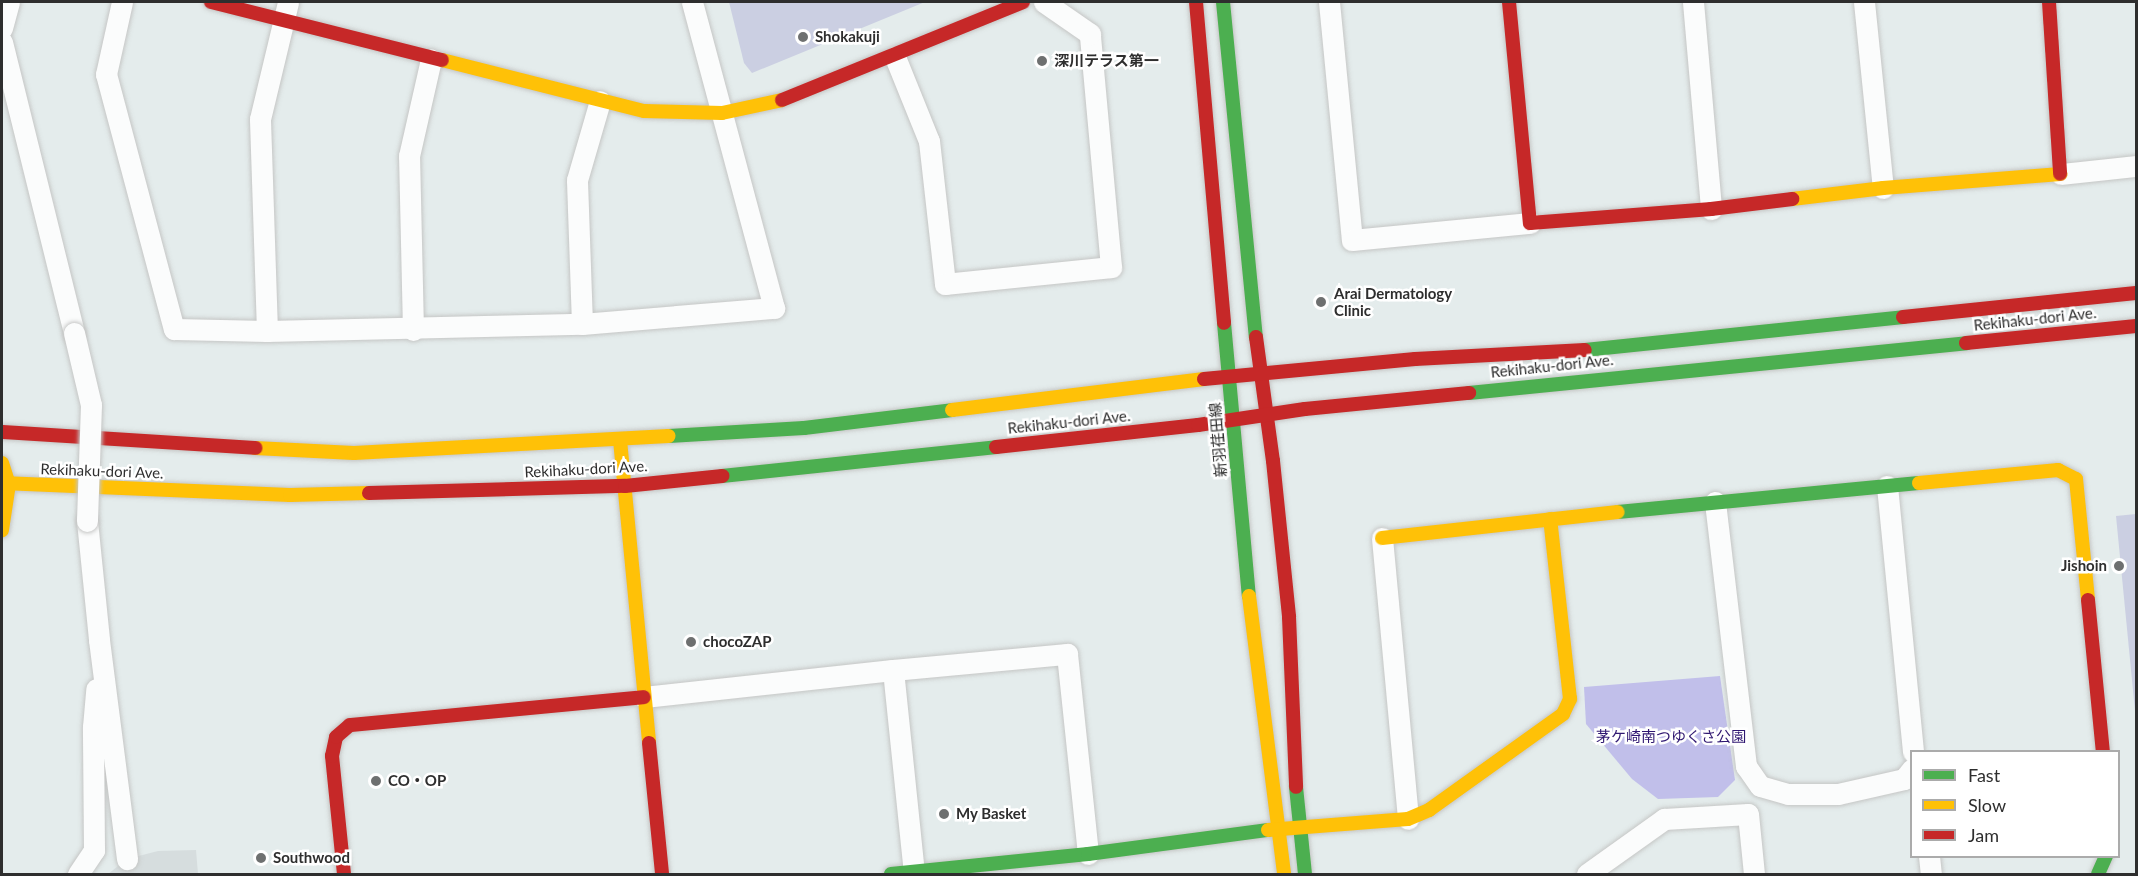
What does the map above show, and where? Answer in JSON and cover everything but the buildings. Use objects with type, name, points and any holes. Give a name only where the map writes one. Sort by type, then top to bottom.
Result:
[{"type":"street","points":[[2,28],[9,2]]},
{"type":"street","points":[[122,2],[106,74],[174,329],[267,332],[582,324],[774,308],[692,2]]},
{"type":"street","points":[[211,2],[286,11],[431,59],[644,111],[722,113],[793,98],[1023,2]]},
{"type":"street","points":[[895,57],[929,141],[945,284],[1111,267],[1090,34],[1044,2]]},
{"type":"street","name":"新羽荏田線","points":[[1196,2],[1248,588],[1276,829],[1284,874]]},
{"type":"street","points":[[1223,2],[1261,373],[1268,415],[1289,616],[1299,826],[1305,874]]},
{"type":"street","points":[[1329,2],[1352,240],[1711,209],[1883,188],[2136,166]]},
{"type":"street","points":[[1509,2],[1530,223]]},
{"type":"street","points":[[1693,2],[1711,209]]},
{"type":"street","points":[[1864,2],[1883,188]]},
{"type":"street","points":[[2049,2],[2061,174]]},
{"type":"street","points":[[267,332],[260,119],[286,11]]},
{"type":"street","points":[[2,42],[91,405],[87,521],[99,640],[127,860]]},
{"type":"street","points":[[413,330],[409,156],[431,59]]},
{"type":"street","points":[[582,324],[577,180],[600,101]]},
{"type":"street","name":"Rekihaku-dori Ave.","points":[[2,432],[100,440],[354,453],[620,440],[804,428],[1261,373],[1414,359],[1582,350],[2136,293]]},
{"type":"street","name":"Rekihaku-dori Ave.","points":[[5,484],[290,495],[625,486],[1571,381],[2136,326]]},
{"type":"street","points":[[620,440],[662,874]]},
{"type":"street","points":[[2,463],[5,484],[2,530]]},
{"type":"street","points":[[1408,819],[1382,538],[1715,502],[2058,470],[2076,479],[2103,750]]},
{"type":"street","points":[[1887,486],[1913,750]]},
{"type":"street","points":[[1715,502],[1746,766],[1760,786],[1788,794],[1838,794],[1904,779],[1910,770]]},
{"type":"street","points":[[891,874],[1089,859],[1299,826],[1408,819],[1429,810],[1563,714],[1570,699],[1550,519]]},
{"type":"street","points":[[78,874],[94,850],[93,727],[99,640]]},
{"type":"street","points":[[344,874],[332,756],[336,736],[350,725],[1067,654],[1089,859]]},
{"type":"street","points":[[893,670],[914,873]]},
{"type":"street","points":[[1587,874],[1664,819],[1748,813],[1754,874]]},
{"type":"street","points":[[1929,858],[1930,874]]},
{"type":"street","points":[[2098,874],[2105,858]]},
{"type":"green space","name":"茅ケ崎南つゆくさ公園","points":[[1720,676],[1735,780],[1718,797],[1658,799],[1632,779],[1586,724],[1584,687]]},
{"type":"shaded area","name":"Shokakuji","points":[[729,2],[925,2],[752,73],[744,63]]},
{"type":"shaded area","points":[[2136,514],[2136,721],[2116,516]]},
{"type":"shaded area","points":[[196,850],[198,874],[108,874],[127,859],[158,851]]},
{"type":"traffic: fast","points":[[1223,2],[1256,337]]},
{"type":"traffic: fast","points":[[1585,350],[1903,317]]},
{"type":"traffic: fast","points":[[1224,323],[1249,596]]},
{"type":"traffic: fast","points":[[1469,393],[1966,343]]},
{"type":"traffic: fast","points":[[669,436],[804,428],[952,410]]},
{"type":"traffic: fast","points":[[722,476],[996,447]]},
{"type":"traffic: fast","points":[[1618,512],[1919,483]]},
{"type":"traffic: fast","points":[[1296,787],[1305,874]]},
{"type":"traffic: fast","points":[[891,874],[1088,854],[1268,830]]},
{"type":"traffic: fast","points":[[2098,874],[2105,858]]},
{"type":"traffic: slow","points":[[442,60],[644,111],[722,113],[782,100]]},
{"type":"traffic: slow","points":[[1792,199],[1883,188],[2060,174]]},
{"type":"traffic: slow","points":[[952,410],[1204,379]]},
{"type":"traffic: slow","points":[[255,448],[354,453],[669,436]]},
{"type":"traffic: slow","points":[[620,440],[649,743]]},
{"type":"traffic: slow","points":[[2,463],[9,484],[2,530]]},
{"type":"traffic: slow","points":[[1919,483],[2058,470],[2076,479],[2088,600]]},
{"type":"traffic: slow","points":[[2,483],[290,495],[369,493]]},
{"type":"traffic: slow","points":[[1382,538],[1618,512]]},
{"type":"traffic: slow","points":[[1268,830],[1408,819],[1429,810],[1563,714],[1570,699],[1550,519]]},
{"type":"traffic: slow","points":[[1249,596],[1284,874]]},
{"type":"traffic: jam","points":[[211,2],[442,60]]},
{"type":"traffic: jam","points":[[782,100],[1023,2]]},
{"type":"traffic: jam","points":[[1196,2],[1224,323]]},
{"type":"traffic: jam","points":[[1509,2],[1530,223],[1711,209],[1792,199]]},
{"type":"traffic: jam","points":[[2049,2],[2060,174]]},
{"type":"traffic: jam","points":[[1903,317],[2136,293]]},
{"type":"traffic: jam","points":[[1966,343],[2136,326]]},
{"type":"traffic: jam","points":[[1256,337],[1273,461],[1289,617],[1296,787]]},
{"type":"traffic: jam","points":[[1204,379],[1415,359],[1585,350]]},
{"type":"traffic: jam","points":[[996,447],[1198,425],[1305,409],[1469,393]]},
{"type":"traffic: jam","points":[[2,432],[255,448]]},
{"type":"traffic: jam","points":[[369,493],[625,486],[722,476]]},
{"type":"traffic: jam","points":[[2088,600],[2103,750]]},
{"type":"traffic: jam","points":[[344,874],[332,756],[336,737],[350,725],[644,697]]},
{"type":"traffic: jam","points":[[649,743],[662,874]]},
{"type":"place","name":"Shokakuji","points":[[803,37]]},
{"type":"place","name":"深川テラス第一","points":[[1042,61]]},
{"type":"place","name":"Arai Dermatology Clinic","points":[[1321,302]]},
{"type":"place","name":"Jishoin","points":[[2119,566]]},
{"type":"place","name":"chocoZAP","points":[[691,642]]},
{"type":"place","name":"CO・OP","points":[[376,781]]},
{"type":"place","name":"My Basket","points":[[944,814]]},
{"type":"place","name":"Southwood","points":[[261,858]]}]
